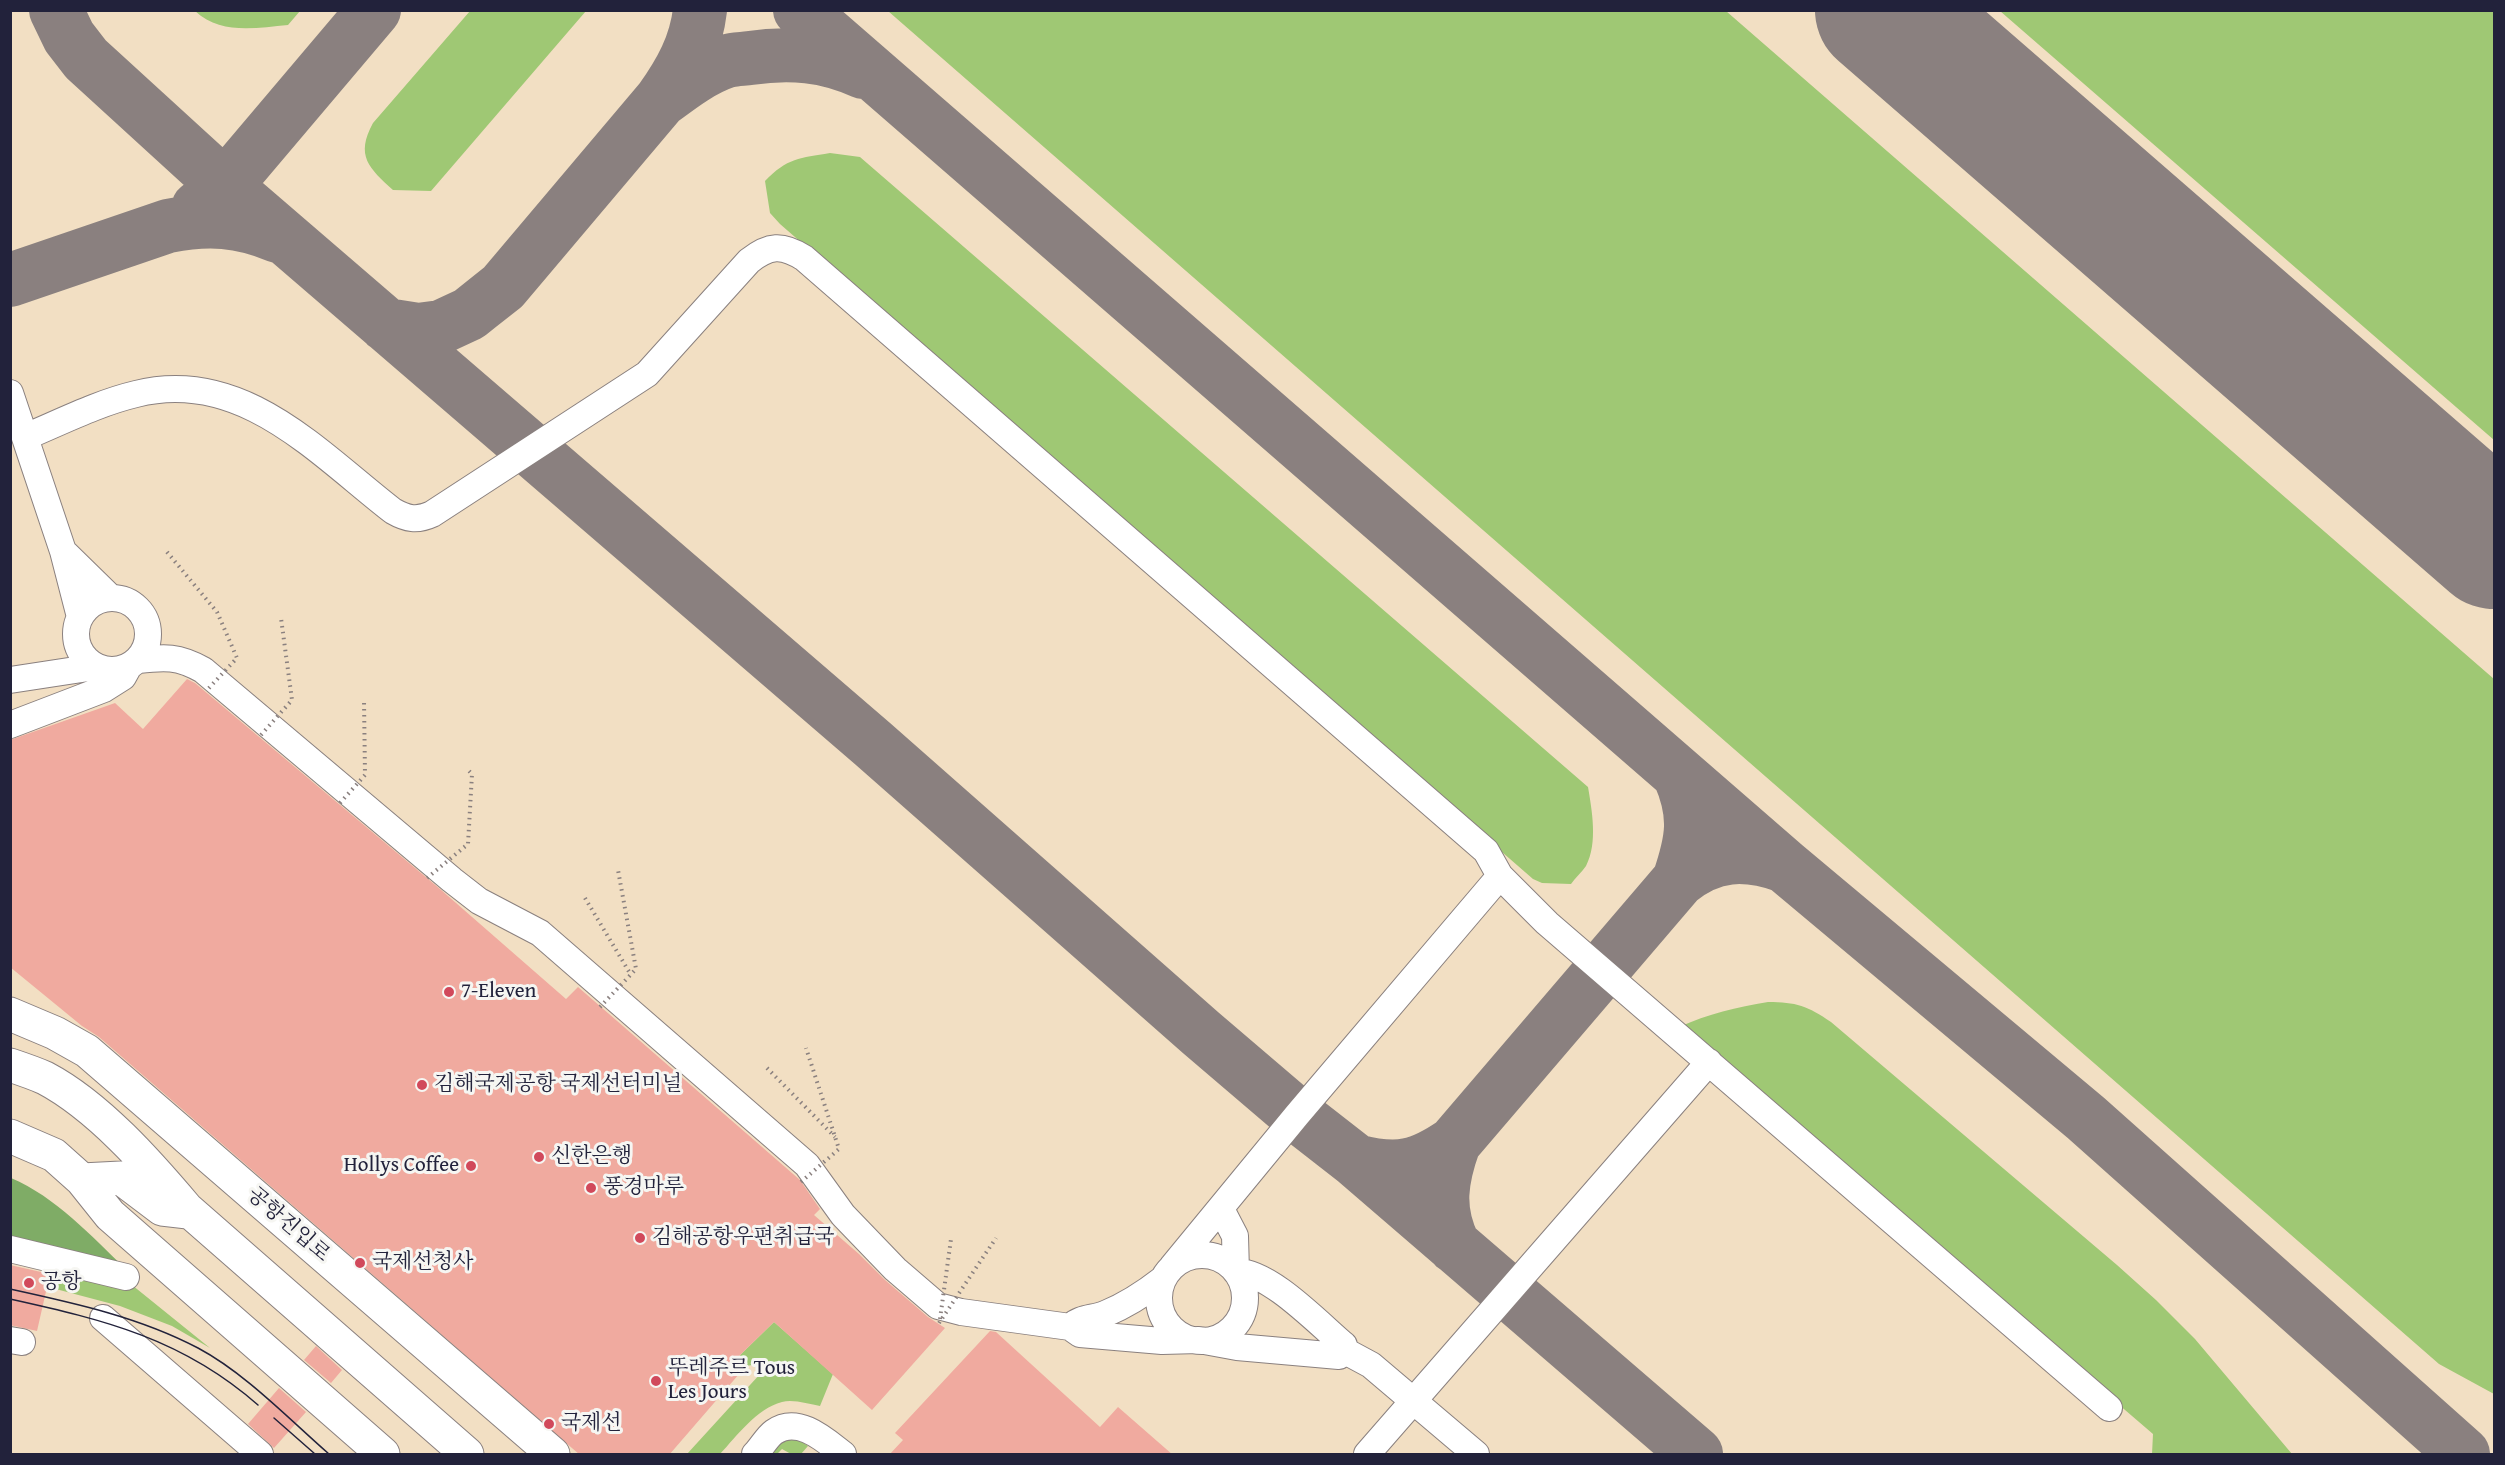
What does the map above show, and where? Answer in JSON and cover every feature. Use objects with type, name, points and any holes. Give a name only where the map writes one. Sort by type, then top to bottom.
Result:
[{"type":"main road","name":"공항진입로","points":[[10,1014],[55,1033],[87,1051],[553,1455]]},
{"type":"main road","points":[[10,1065],[45,1078],[93,1112],[150,1165],[189,1212],[467,1455]]},
{"type":"main road","points":[[12,1133],[54,1155],[82,1180],[110,1215],[383,1455]]},
{"type":"main road","points":[[82,1180],[121,1178],[162,1209],[189,1212]]},
{"type":"street","points":[[25,437],[135,394],[157,390],[214,393],[246,404],[280,422],[309,442],[404,518],[422,518],[432,514],[646,374],[749,261],[760,252],[776,248],[791,250],[804,258],[1486,851],[1500,876],[1547,923],[2109,1408]]},
{"type":"street","points":[[10,393],[63,551],[80,617]]},
{"type":"street","points":[[63,551],[111,598]]},
{"type":"street","points":[[95,667],[79,650],[76,627],[88,607],[98,600],[111,598],[123,599],[134,605],[168,657]]},
{"type":"street","points":[[10,725],[104,689],[123,677],[147,644],[148,625]]},
{"type":"street","points":[[10,680],[95,667],[116,671],[133,664],[168,657],[186,660],[203,670],[452,880],[479,901],[540,933],[568,957],[807,1165],[843,1215],[895,1269],[938,1306],[961,1312],[1070,1327],[1080,1334],[1162,1341],[1212,1340],[1225,1335],[1236,1325],[1245,1299],[1242,1284],[1236,1272],[1225,1262],[1212,1256],[1184,1259],[1135,1300],[1103,1315],[1078,1319],[1070,1327]]},
{"type":"street","points":[[1345,1351],[1339,1356],[1237,1347],[1185,1339],[1164,1321],[1159,1300],[1167,1273],[1297,1115],[1500,876]]},
{"type":"street","points":[[1366,1455],[1709,1062]]},
{"type":"street","points":[[1221,1209],[1235,1236],[1236,1272]]},
{"type":"street","points":[[10,1249],[126,1277]]},
{"type":"street","points":[[1236,1272],[1245,1271],[1262,1278],[1344,1345],[1345,1351]]},
{"type":"street","points":[[103,1318],[260,1455]]},
{"type":"street","points":[[1345,1351],[1371,1365],[1476,1455]]},
{"type":"street","points":[[755,1455],[775,1431],[793,1427],[808,1429],[826,1450]]},
{"type":"path","points":[[167,552],[217,612],[237,658],[208,689]]},
{"type":"path","points":[[261,735],[292,700],[281,618]]},
{"type":"path","points":[[340,803],[365,775],[364,700]]},
{"type":"path","points":[[427,878],[468,844],[472,774],[466,768]]},
{"type":"path","points":[[600,1007],[636,969],[618,870]]},
{"type":"path","points":[[585,898],[631,975]]},
{"type":"path","points":[[801,1182],[839,1149],[806,1048]]},
{"type":"path","points":[[767,1068],[835,1137]]},
{"type":"path","points":[[951,1239],[939,1323],[996,1238]]},
{"type":"green space","points":[[195,11],[300,11],[288,25],[239,28],[216,24]]},
{"type":"green space","points":[[470,11],[586,11],[431,191],[393,190],[377,175],[367,161],[365,144],[368,134],[373,123]]},
{"type":"green space","points":[[888,11],[1726,11],[2494,679],[2494,1394],[2439,1364]]},
{"type":"green space","points":[[2000,11],[2494,11],[2494,440]]},
{"type":"green space","points":[[830,153],[860,157],[1588,787],[1593,827],[1592,847],[1586,866],[1571,884],[1542,883],[1533,879],[780,224],[770,213],[765,181],[787,163]]},
{"type":"green space","points":[[1768,1002],[1801,1006],[1831,1022],[2117,1265],[2195,1339],[2292,1454],[2152,1454],[2153,1434],[1679,1027],[1723,1011]]},
{"type":"green space","points":[[11,1178],[58,1206],[126,1269],[11,1241]]},
{"type":"green space","points":[[56,1266],[132,1285],[210,1348],[172,1326],[120,1306],[52,1288]]},
{"type":"green space","points":[[774,1322],[833,1374],[820,1406],[796,1401],[782,1402],[755,1417],[720,1454],[687,1454],[771,1362],[746,1366],[737,1358]]},
{"type":"green space","points":[[786,1436],[797,1438],[808,1446],[801,1454],[791,1454],[782,1449],[777,1454],[764,1454]]},
{"type":"building","name":"김해국제공항 국제선터미널","points":[[187,679],[195,683],[440,889],[566,999],[578,987],[800,1180],[820,1209],[814,1215],[885,1280],[928,1317],[945,1328],[872,1410],[774,1322],[737,1358],[746,1366],[669,1455],[580,1455],[99,1037],[82,1026],[10,967],[10,740],[115,703],[143,729]]},
{"type":"building","name":"공항","points":[[10,1265],[50,1274],[37,1331],[10,1325]]},
{"type":"building","points":[[990,1331],[996,1332],[1100,1427],[1118,1407],[1173,1455],[889,1455],[903,1440],[895,1433]]},
{"type":"building","points":[[316,1346],[342,1370],[331,1383],[304,1360]]},
{"type":"building","points":[[279,1388],[306,1412],[274,1448],[248,1424]]},
{"type":"taxiway","points":[[56,10],[69,37],[86,59],[225,186],[873,744],[1201,1033],[1297,1115],[1356,1161],[1696,1454]]},
{"type":"taxiway","points":[[198,208],[225,186],[374,10]]},
{"type":"taxiway","points":[[386,325],[418,330],[441,327],[469,314],[503,287],[661,100],[686,58],[695,35],[700,10]]},
{"type":"taxiway","points":[[800,10],[1785,866],[2086,1118],[2463,1454]]},
{"type":"taxiway","points":[[663,99],[701,73],[718,64],[733,60],[779,55],[808,56],[849,66],[863,72]]},
{"type":"taxiway","points":[[10,280],[168,226],[183,223],[224,222],[278,236]]},
{"type":"taxiway","points":[[1679,774],[1691,815],[1690,839],[1679,880],[1704,864],[1730,858],[1756,858],[1785,866]]},
{"type":"taxiway","points":[[1454,1143],[1679,880]]},
{"type":"taxiway","points":[[1356,1161],[1384,1166],[1408,1165],[1430,1157],[1454,1143],[1446,1169],[1442,1194],[1445,1220],[1454,1246]]},
{"type":"runway","points":[[1882,10],[2494,542]]},
{"type":"tram line","points":[[10,1289],[129,1319],[198,1348],[250,1383],[329,1454]]},
{"type":"tram line","points":[[10,1299],[78,1315],[142,1335],[201,1364],[230,1382],[258,1405]]},
{"type":"tram line","points":[[274,1418],[315,1454]]},
{"type":"place","name":"7-Eleven","points":[[449,992]]},
{"type":"place","name":"김해국제공항 국제선터미널","points":[[422,1085]]},
{"type":"place","name":"신한은행","points":[[539,1157]]},
{"type":"place","name":"Hollys Coffee","points":[[471,1166]]},
{"type":"place","name":"풍경마루","points":[[591,1188]]},
{"type":"place","name":"김해공항우편취급국","points":[[640,1238]]},
{"type":"place","name":"국제선청사","points":[[360,1263]]},
{"type":"place","name":"공항","points":[[29,1283]]},
{"type":"place","name":"뚜레주르 Tous Les Jours","points":[[656,1381]]},
{"type":"place","name":"국제선","points":[[549,1424]]}]
